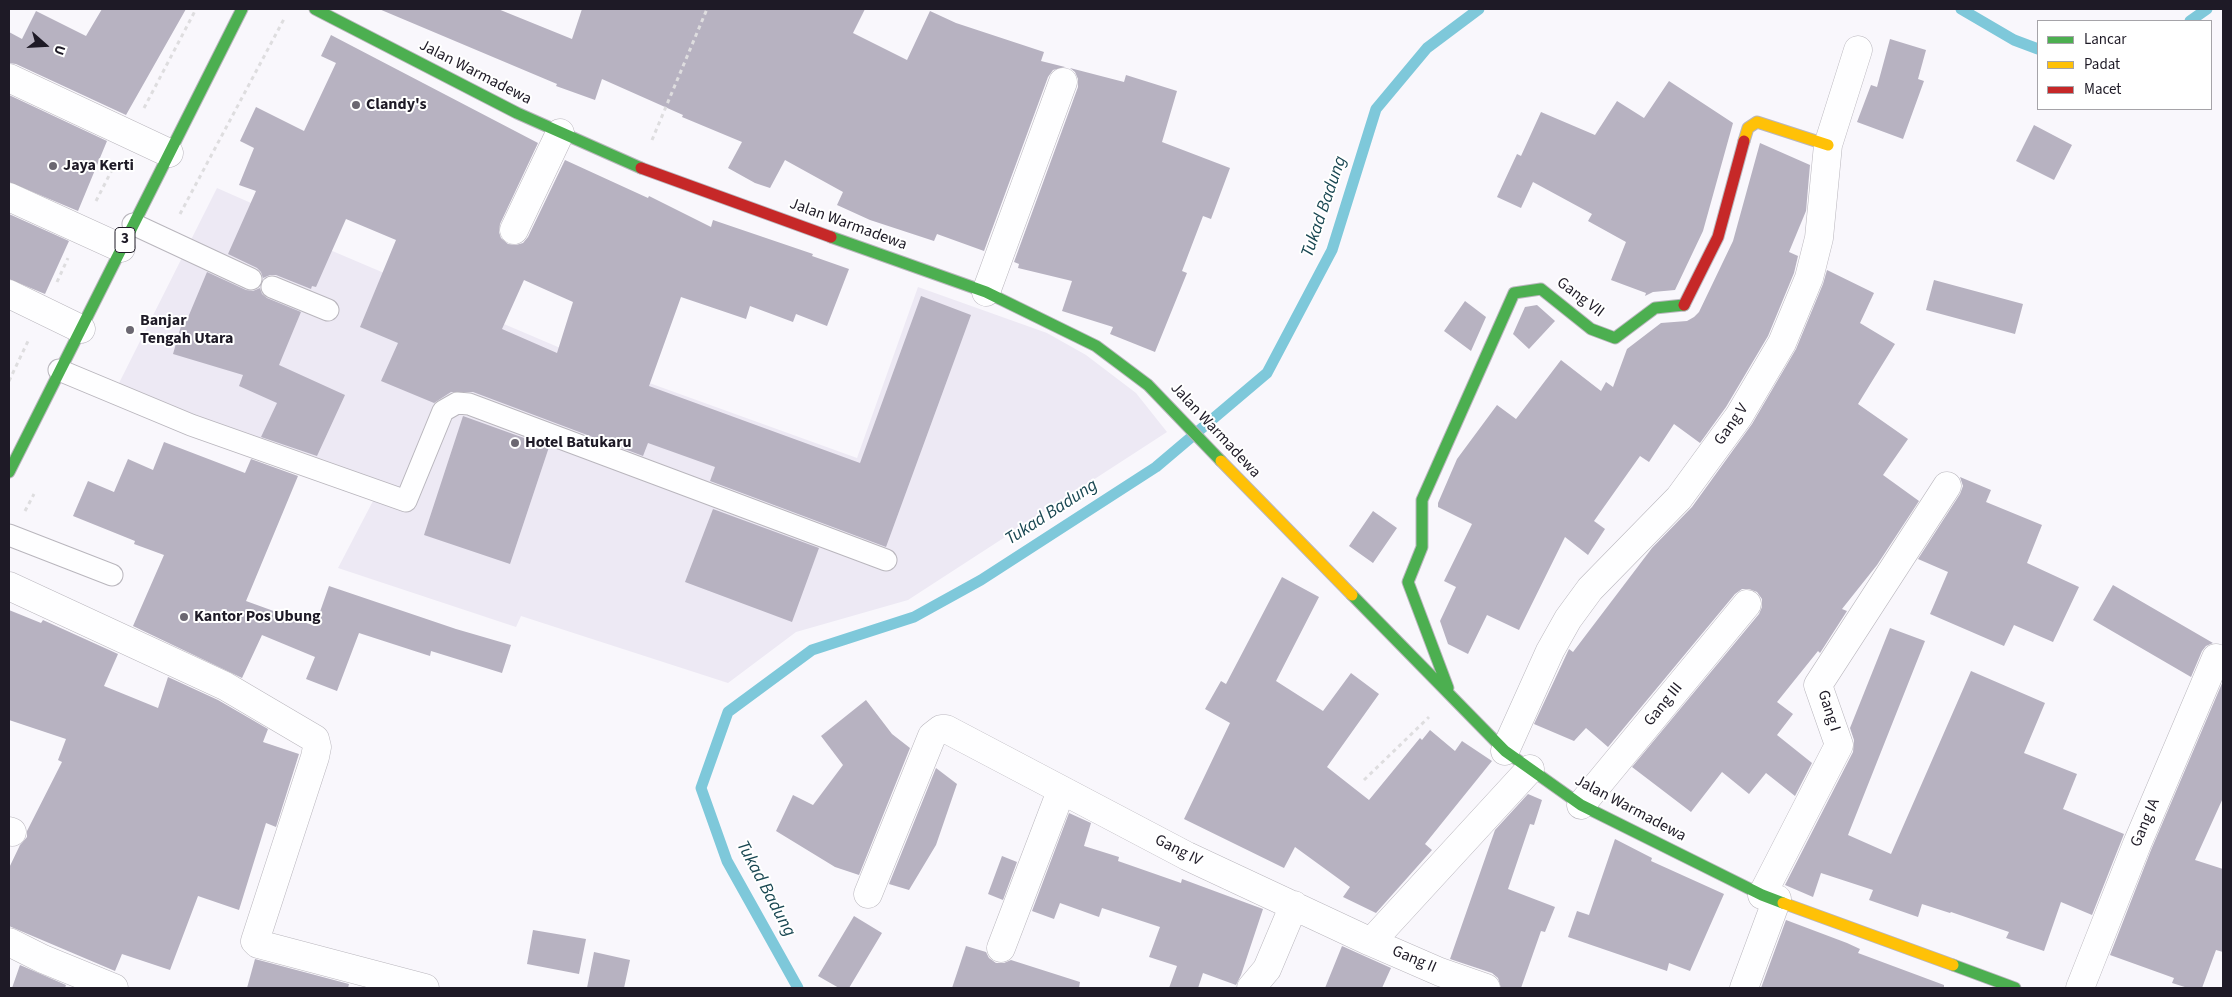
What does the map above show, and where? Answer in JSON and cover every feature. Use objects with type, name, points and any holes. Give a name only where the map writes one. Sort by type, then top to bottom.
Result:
[{"type":"main road","name":"3","points":[[9,472],[242,9]]},
{"type":"main road","name":"Jalan Warmadewa","points":[[315,9],[508,108],[640,168],[986,292],[1096,346],[1142,380],[1165,401],[1225,466],[1505,751],[1581,806],[1769,897],[2015,988]]},
{"type":"main road","name":"Gang VII","points":[[1451,697],[1408,582],[1422,547],[1422,500],[1514,293],[1541,289],[1591,329],[1614,338],[1655,308],[1685,305],[1718,237],[1748,128],[1757,122],[1828,146]]},
{"type":"street","name":"Gang V","points":[[1505,751],[1550,651],[1568,619],[1590,589],[1679,498],[1739,416],[1782,343],[1809,278],[1819,238],[1828,146],[1858,50]]},
{"type":"street","points":[[9,78],[169,153]]},
{"type":"street","points":[[986,292],[1063,82]]},
{"type":"street","points":[[514,230],[560,133]]},
{"type":"street","points":[[9,197],[82,230],[127,236]]},
{"type":"street","points":[[9,294],[81,329]]},
{"type":"street","name":"Gang I","points":[[1769,897],[1839,745],[1818,685],[1947,486]]},
{"type":"street","points":[[9,586],[225,686],[292,724],[314,739],[317,747],[315,758],[255,941],[258,944],[425,988]]},
{"type":"street","name":"Gang III","points":[[1581,806],[1747,604]]},
{"type":"street","name":"Gang IA","points":[[2080,988],[2137,844],[2216,658]]},
{"type":"street","name":"Gang IV","points":[[868,894],[932,736],[941,729],[946,729],[1187,856],[1371,942]]},
{"type":"street","points":[[1371,942],[1530,769]]},
{"type":"street","points":[[1001,948],[1061,790]]},
{"type":"street","points":[[1744,988],[1769,897]]},
{"type":"street","points":[[1251,988],[1267,969],[1294,905]]},
{"type":"street","points":[[9,942],[43,959],[114,988]]},
{"type":"street","name":"Gang II","points":[[1371,942],[1440,972],[1486,988]]},
{"type":"lane","points":[[127,236],[166,239],[251,279]]},
{"type":"lane","points":[[272,287],[328,310]]},
{"type":"lane","points":[[59,370],[191,425],[406,501],[442,411],[457,403],[469,404],[886,560]]},
{"type":"lane","points":[[10,536],[112,575]]},
{"type":"path","points":[[9,381],[130,134],[196,9]]},
{"type":"path","points":[[640,168],[707,9]]},
{"type":"path","points":[[166,239],[284,17]]},
{"type":"path","points":[[10,536],[38,487]]},
{"type":"path","points":[[1364,780],[1395,748],[1451,697]]},
{"type":"shaded area","name":"Hotel Batukaru","points":[[217,188],[251,203],[283,230],[605,367],[857,458],[918,287],[1047,333],[1086,355],[1136,393],[1167,432],[908,600],[796,632],[728,683],[521,616],[516,627],[338,568],[373,501],[167,425],[110,401]]},
{"type":"building","points":[[102,9],[186,9],[126,115],[16,64],[9,63],[9,32],[22,39],[36,11],[86,36]]},
{"type":"building","points":[[379,9],[498,9],[572,39],[582,9],[865,9],[853,33],[907,60],[930,11],[956,23],[1044,52],[1041,61],[1065,67],[1053,70],[1048,77],[984,251],[937,234],[934,241],[870,220],[837,205],[843,192],[785,160],[770,188],[755,183],[728,168],[742,142],[682,117],[683,115],[602,79],[595,100],[556,86],[557,84]]},
{"type":"building","points":[[331,35],[538,143],[500,224],[499,232],[501,238],[508,244],[516,245],[523,243],[528,237],[565,160],[648,198],[649,196],[711,227],[713,220],[813,254],[812,256],[849,269],[827,326],[796,314],[793,322],[750,306],[746,319],[681,297],[649,386],[860,463],[921,296],[971,315],[886,547],[710,481],[715,467],[648,443],[643,456],[473,392],[451,392],[434,403],[381,381],[398,343],[360,327],[396,240],[346,219],[316,287],[312,286],[311,289],[276,275],[263,278],[257,268],[228,254],[256,191],[239,185],[254,148],[240,141],[256,107],[304,131],[336,63],[321,56]],"holes":[[[524,280],[573,302],[557,353],[502,329]]]},
{"type":"building","points":[[1890,39],[1926,50],[1918,79],[1924,81],[1903,139],[1857,122],[1871,85],[1877,87]]},
{"type":"building","points":[[1070,68],[1124,82],[1126,75],[1177,91],[1162,142],[1230,168],[1211,219],[1203,216],[1182,271],[1187,273],[1155,352],[1110,334],[1113,327],[1062,311],[1072,281],[1018,268],[1019,264],[1014,262],[1078,87],[1078,79],[1075,72]]},
{"type":"building","points":[[1669,81],[1733,123],[1703,231],[1675,290],[1653,292],[1645,296],[1646,293],[1611,280],[1626,242],[1588,221],[1592,214],[1533,182],[1521,208],[1497,197],[1517,154],[1521,156],[1541,112],[1595,135],[1617,101],[1644,118]]},
{"type":"building","name":"Jaya Kerti","points":[[9,95],[107,141],[78,211],[9,182]]},
{"type":"building","points":[[2034,125],[2072,145],[2054,180],[2016,161]]},
{"type":"building","points":[[1760,143],[1810,165],[1806,211],[1789,252],[1798,256],[1794,273],[1768,336],[1726,407],[1700,443],[1674,424],[1649,462],[1640,456],[1594,521],[1605,529],[1588,555],[1565,537],[1519,630],[1487,615],[1468,654],[1448,644],[1440,621],[1456,587],[1444,581],[1472,524],[1438,507],[1457,459],[1497,405],[1516,419],[1561,360],[1601,391],[1606,382],[1613,387],[1627,349],[1661,323],[1687,321],[1699,312],[1733,241]]},
{"type":"building","points":[[9,214],[69,241],[45,294],[9,279]]},
{"type":"building","points":[[1827,270],[1874,293],[1860,323],[1895,344],[1858,404],[1908,439],[1883,475],[1919,501],[1877,565],[1842,609],[1847,611],[1820,653],[1818,651],[1777,702],[1793,714],[1777,735],[1812,763],[1795,796],[1766,773],[1749,794],[1722,772],[1691,812],[1632,767],[1759,614],[1762,607],[1762,599],[1757,592],[1742,589],[1735,594],[1608,747],[1586,728],[1574,741],[1534,724],[1569,649],[1573,652],[1652,548],[1692,507],[1752,424],[1796,349]]},
{"type":"building","points":[[207,272],[246,290],[253,291],[260,288],[262,294],[267,298],[301,312],[279,365],[345,395],[317,456],[261,437],[277,403],[239,386],[243,375],[173,354],[181,326],[184,327]]},
{"type":"building","points":[[1934,280],[2023,304],[2015,334],[1926,310]]},
{"type":"building","points":[[1465,301],[1486,317],[1471,351],[1444,331]]},
{"type":"building","points":[[1537,305],[1555,321],[1529,349],[1513,334],[1525,307]]},
{"type":"building","points":[[463,416],[549,447],[510,564],[424,535]]},
{"type":"building","points":[[164,442],[245,473],[251,459],[298,476],[246,601],[315,626],[329,586],[456,629],[511,645],[502,673],[431,651],[430,656],[359,633],[337,691],[306,679],[315,657],[262,635],[242,678],[133,626],[164,555],[134,544],[135,541],[73,516],[88,481],[114,492],[128,459],[153,470]]},
{"type":"building","points":[[1960,477],[1991,490],[1986,502],[2042,525],[2027,563],[2079,587],[2053,642],[2014,625],[2004,646],[1930,614],[1948,572],[1918,559],[1960,494],[1963,486]]},
{"type":"building","points":[[713,509],[819,548],[792,622],[685,582]]},
{"type":"building","points":[[1373,511],[1397,528],[1373,563],[1349,546]]},
{"type":"building","points":[[1282,577],[1319,597],[1276,681],[1323,711],[1351,673],[1379,694],[1327,767],[1369,800],[1420,738],[1422,740],[1430,730],[1455,751],[1462,741],[1492,761],[1425,844],[1432,850],[1376,913],[1343,897],[1350,887],[1295,847],[1284,868],[1184,819],[1230,723],[1205,709],[1221,681],[1226,684]]},
{"type":"building","points":[[2113,585],[2213,643],[2206,646],[2202,651],[2191,677],[2093,620]]},
{"type":"building","points":[[9,610],[41,623],[43,620],[118,654],[104,686],[158,708],[168,677],[218,700],[268,729],[263,742],[299,754],[276,827],[266,823],[239,910],[198,896],[170,970],[122,954],[115,971],[9,926],[9,868],[20,845],[27,837],[27,831],[62,762],[58,760],[66,739],[9,720]]},
{"type":"building","points":[[1890,628],[1925,641],[1848,835],[1891,854],[1971,671],[2045,703],[2024,753],[2077,774],[2063,809],[2124,834],[2092,915],[2061,902],[2044,951],[2006,938],[2009,932],[1951,912],[1922,904],[1918,917],[1869,900],[1873,890],[1821,873],[1813,897],[1785,885],[1853,752],[1854,740],[1850,728]]},
{"type":"building","points":[[2223,681],[2223,798],[2195,860],[2223,869],[2223,952],[2216,950],[2202,988],[2188,988],[2172,983],[2174,978],[2110,955],[2151,850]]},
{"type":"building","points":[[866,700],[892,734],[910,748],[859,875],[835,867],[776,831],[793,795],[813,805],[843,765],[821,736]]},
{"type":"building","points":[[936,768],[957,784],[936,845],[909,890],[889,884]]},
{"type":"building","points":[[1528,794],[1542,800],[1534,825],[1530,824],[1508,889],[1555,907],[1545,932],[1541,931],[1521,988],[1501,988],[1498,978],[1492,973],[1450,959],[1495,830]]},
{"type":"building","points":[[1069,813],[1091,823],[1084,846],[1119,857],[1118,861],[1181,883],[1182,879],[1263,909],[1236,985],[1203,973],[1198,988],[1169,988],[1177,966],[1149,957],[1160,927],[1102,908],[1099,917],[1060,903],[1054,919],[1032,911]]},
{"type":"building","points":[[1615,839],[1652,858],[1651,861],[1724,894],[1690,971],[1669,963],[1667,971],[1568,937],[1577,911],[1589,915]]},
{"type":"building","points":[[1002,856],[1017,862],[1003,900],[988,894]]},
{"type":"building","points":[[854,916],[882,933],[849,988],[839,988],[818,976]]},
{"type":"building","points":[[1786,920],[1847,943],[1860,949],[1858,953],[1944,985],[1944,988],[1761,988]]},
{"type":"building","points":[[533,930],[586,939],[579,974],[527,964]]},
{"type":"building","points":[[966,946],[986,952],[989,958],[996,963],[1004,963],[1011,960],[1080,982],[1079,988],[952,988]]},
{"type":"building","points":[[1342,946],[1391,968],[1382,988],[1325,988]]},
{"type":"building","points":[[594,952],[630,960],[624,988],[587,988]]},
{"type":"building","points":[[255,959],[349,984],[348,988],[247,988]]},
{"type":"building","points":[[20,965],[66,985],[65,988],[12,988]]},
{"type":"waterway","name":"Tukad Badung","points":[[798,988],[727,861],[701,788],[728,712],[812,650],[914,617],[981,580],[1156,467],[1267,373],[1332,250],[1376,109],[1427,48],[1479,9]]},
{"type":"waterway","name":"Tukad Badung","points":[[1961,9],[2014,40],[2037,49]]},
{"type":"waterway","name":"Tukad Badung","points":[[2191,20],[2207,9]]},
{"type":"traffic: fast","points":[[9,472],[242,9]]},
{"type":"traffic: fast","points":[[315,9],[517,113],[641,168]]},
{"type":"traffic: fast","points":[[831,237],[986,292],[1096,346],[1148,385],[1221,461]]},
{"type":"traffic: fast","points":[[1448,688],[1408,582],[1422,547],[1422,500],[1514,293],[1541,289],[1591,329],[1615,338],[1655,308],[1684,305]]},
{"type":"traffic: fast","points":[[1352,595],[1505,751],[1581,805],[1762,895],[1783,903]]},
{"type":"traffic: fast","points":[[1953,965],[2015,988]]},
{"type":"traffic: slow","points":[[1744,141],[1748,128],[1757,122],[1828,145]]},
{"type":"traffic: slow","points":[[1221,461],[1352,595]]},
{"type":"traffic: slow","points":[[1783,903],[1953,965]]},
{"type":"traffic: jam","points":[[1684,305],[1718,237],[1744,141]]},
{"type":"traffic: jam","points":[[641,168],[831,237]]},
{"type":"place","name":"Clandy's","points":[[356,105]]},
{"type":"place","name":"Jaya Kerti","points":[[53,166]]},
{"type":"place","name":"Banjar Tengah Utara","points":[[130,330]]},
{"type":"place","name":"Hotel Batukaru","points":[[515,443]]},
{"type":"place","name":"Kantor Pos Ubung","points":[[184,617]]}]
